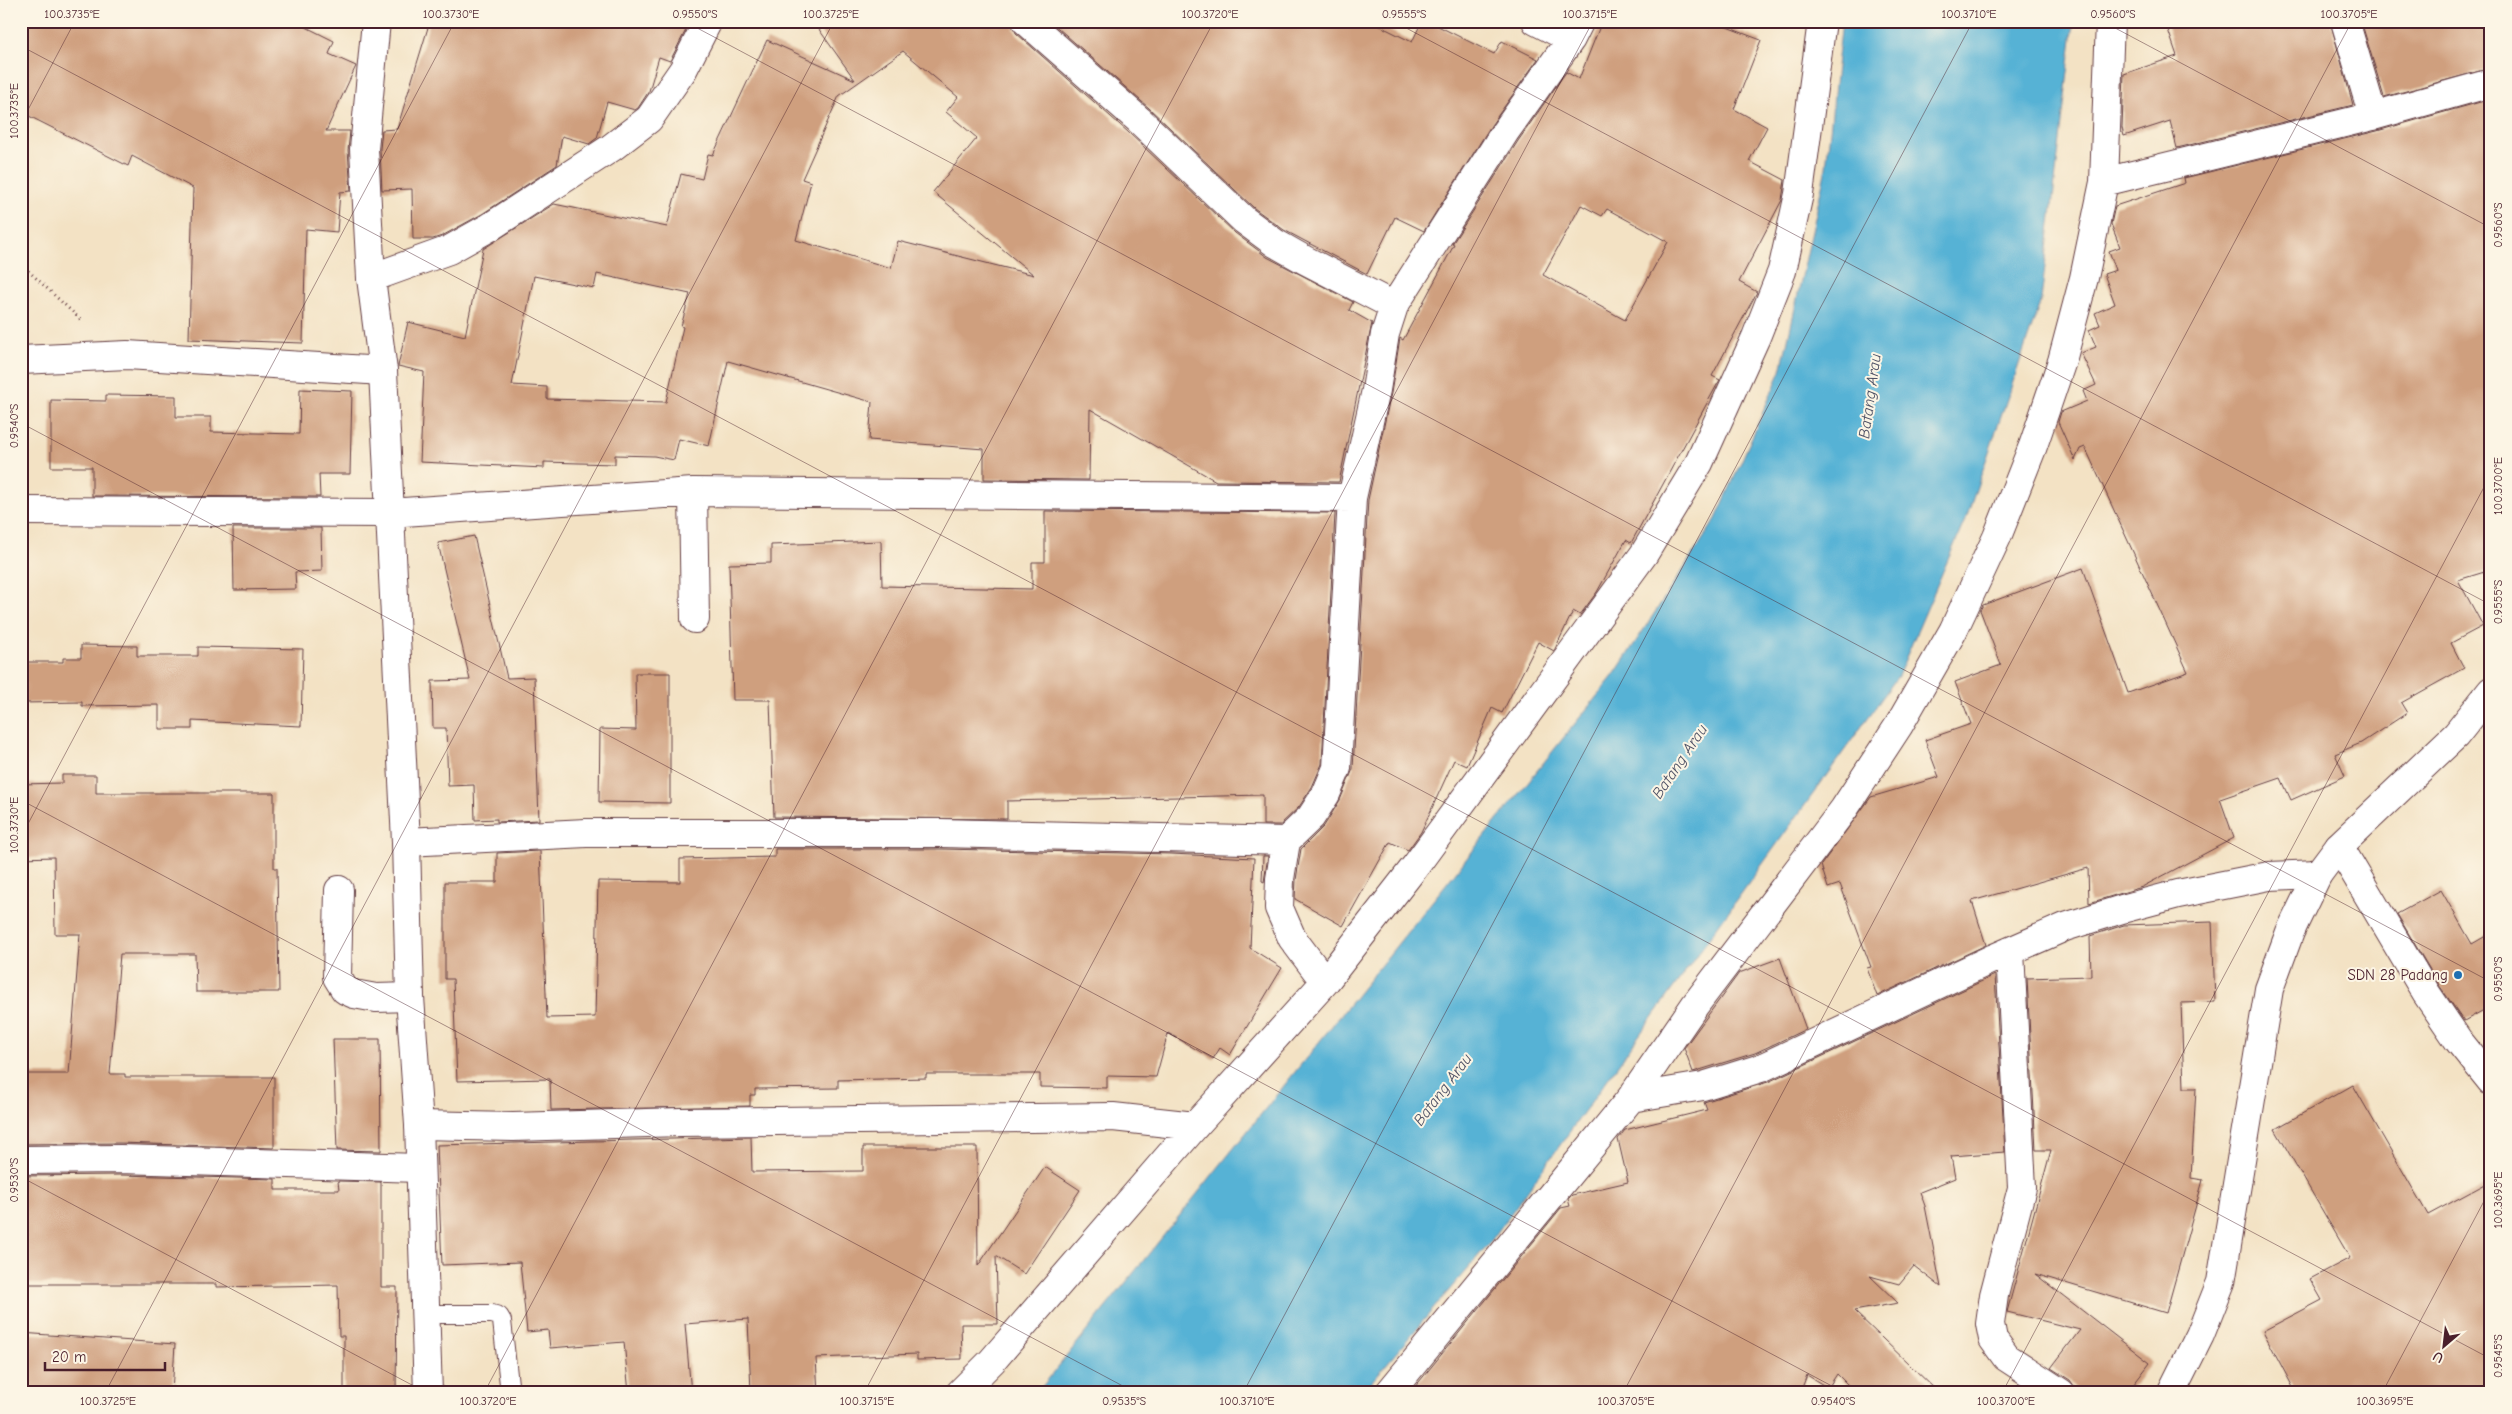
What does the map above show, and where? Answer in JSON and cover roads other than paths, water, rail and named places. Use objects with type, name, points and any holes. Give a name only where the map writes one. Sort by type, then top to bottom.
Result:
[{"type":"street","points":[[376,21],[364,149],[371,278],[383,371],[406,842],[410,997],[419,1126],[428,1393]]},
{"type":"street","points":[[371,278],[439,256],[490,228],[611,148],[649,119],[682,70],[708,21]]},
{"type":"street","points":[[1026,21],[1139,120],[1244,220],[1275,243],[1297,256],[1394,306]]},
{"type":"street","points":[[1325,982],[1292,938],[1279,908],[1280,879],[1286,841],[1311,817],[1326,794],[1338,768],[1352,498],[1376,390],[1385,334],[1394,306],[1505,132],[1576,30],[1536,21]]},
{"type":"street","points":[[960,1393],[992,1361],[1195,1126],[1325,982],[1417,864],[1644,554],[1699,462],[1756,337],[1782,271],[1799,194],[1822,21]]},
{"type":"street","points":[[1390,1393],[1631,1098],[1695,1005],[1844,808],[1899,725],[1953,631],[1997,537],[2033,446],[2062,361],[2084,278],[2104,182],[2110,21]]},
{"type":"street","points":[[2345,21],[2373,116]]},
{"type":"street","points":[[2104,182],[2373,116],[2491,83]]},
{"type":"street","points":[[21,360],[118,356],[383,371]]},
{"type":"street","points":[[21,511],[389,513],[692,492],[1352,498]]},
{"type":"street","points":[[692,492],[695,619]]},
{"type":"street","points":[[2171,1393],[2200,1335],[2221,1282],[2269,989],[2290,932],[2318,874],[2339,846],[2456,734],[2491,691]]},
{"type":"street","points":[[2456,734],[2491,725]]},
{"type":"street","points":[[406,842],[586,833],[940,833],[1286,841]]},
{"type":"street","points":[[2339,846],[2426,994],[2458,1040],[2491,1081]]},
{"type":"street","points":[[1631,1098],[1703,1086],[1761,1068],[1924,990],[2065,927],[2178,894],[2269,876],[2318,874]]},
{"type":"street","points":[[339,890],[337,977],[345,990],[354,994],[376,998],[410,997]]},
{"type":"street","points":[[2010,951],[2022,1188],[1994,1295],[1990,1324],[1993,1339],[2006,1357],[2061,1393]]},
{"type":"street","points":[[419,1126],[513,1127],[681,1122],[955,1121],[1113,1117],[1195,1126]]},
{"type":"street","points":[[21,1160],[120,1159],[419,1168]]},
{"type":"lane","points":[[425,1314],[492,1314],[499,1316],[502,1321],[510,1393]]},
{"type":"water","name":"Batang Arau","points":[[1842,21],[2074,21],[2041,300],[1968,513],[1898,676],[1491,1241],[1362,1393],[1037,1393],[1614,675],[1716,519],[1781,371],[1826,168]]},
{"type":"place","name":"SDN 28 Padang","points":[[2458,975]]}]
